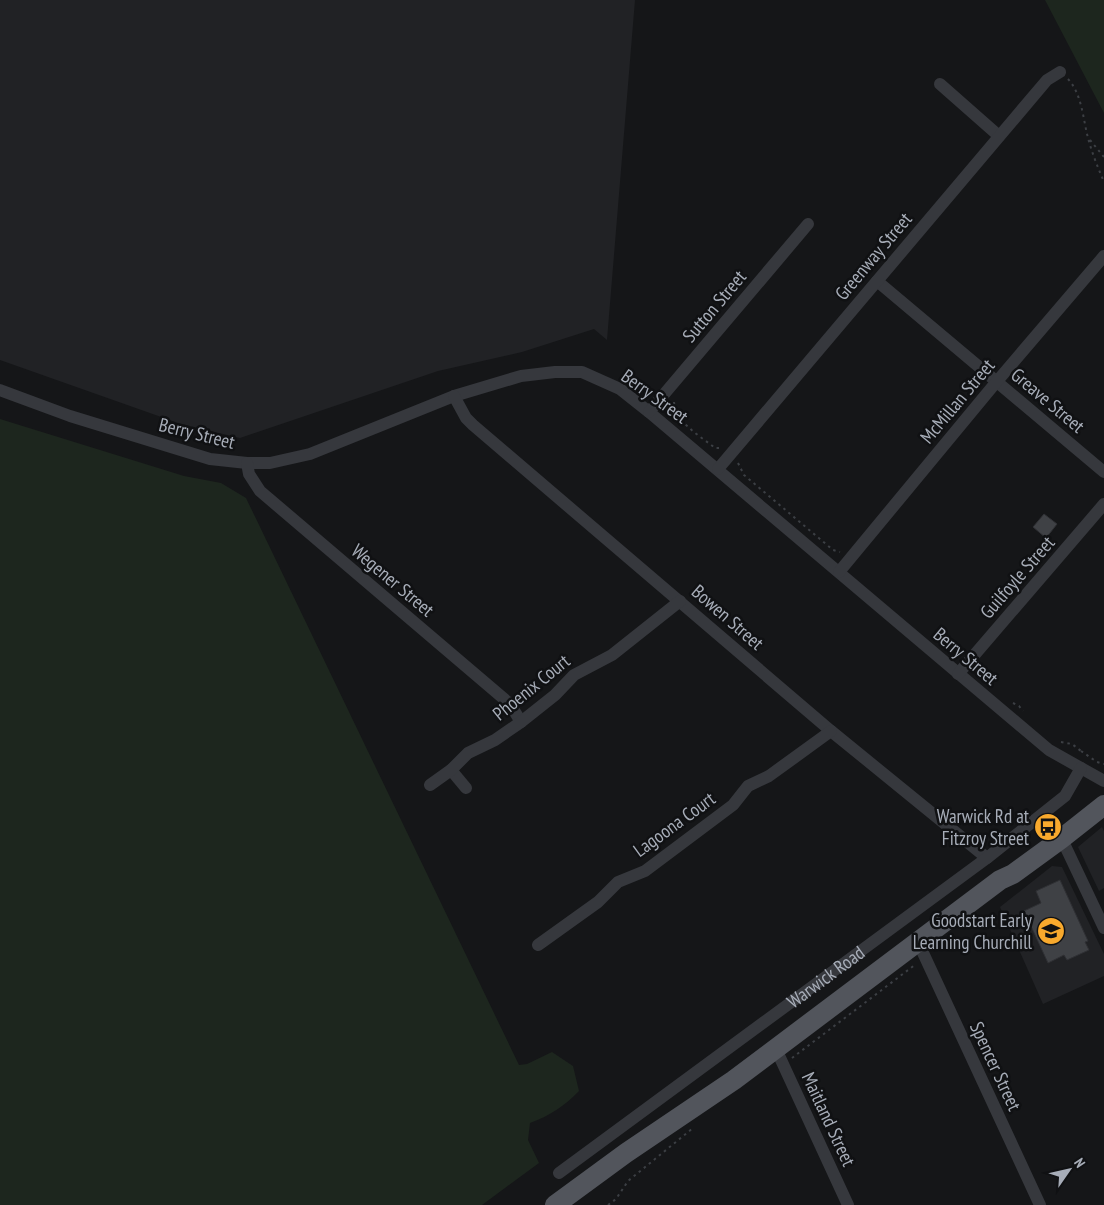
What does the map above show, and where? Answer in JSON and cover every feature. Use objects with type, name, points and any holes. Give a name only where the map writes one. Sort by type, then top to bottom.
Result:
[{"type":"main road","name":"Warwick Road","points":[[1060,835],[1104,790]]},
{"type":"main road","name":"Warwick Road","points":[[555,1205],[634,1147],[734,1080],[1000,880],[1007,871],[1104,805]]},
{"type":"main road","name":"Warwick Road","points":[[578,1205],[685,1122],[734,1080]]},
{"type":"street","name":"Greenway Street","points":[[718,469],[1046,80],[1060,72]]},
{"type":"street","points":[[940,84],[999,136]]},
{"type":"street","name":"Sutton Street","points":[[649,412],[808,224]]},
{"type":"street","name":"McMillan Street","points":[[839,572],[1104,256]]},
{"type":"street","name":"Greave Street","points":[[877,281],[1104,472]]},
{"type":"street","name":"Berry Street","points":[[0,390],[70,416],[210,460],[270,463],[310,454],[454,396],[521,376],[555,372],[582,372],[620,389],[718,469],[1049,750],[1104,781]]},
{"type":"street","name":"Bowen Street","points":[[454,396],[466,418],[473,425],[831,731],[986,858]]},
{"type":"street","name":"Wegener Street","points":[[247,463],[249,474],[265,495],[510,704],[522,722]]},
{"type":"street","name":"Guilfoyle Street","points":[[958,674],[1104,504]]},
{"type":"street","name":"Phoenix Court","points":[[430,785],[451,770],[468,753],[495,740],[522,722],[559,691],[574,675],[612,655],[680,601]]},
{"type":"street","name":"Lagoona Court","points":[[538,946],[598,902],[618,882],[644,871],[733,805],[748,786],[769,776],[831,731]]},
{"type":"street","name":"Warwick Road","points":[[559,1173],[986,858],[1065,796],[1081,768]]},
{"type":"street","points":[[451,770],[466,788]]},
{"type":"street","points":[[1060,835],[1104,928]]},
{"type":"street","name":"Spencer Street","points":[[918,942],[1040,1205]]},
{"type":"street","name":"Maitland Street","points":[[776,1049],[848,1205]]},
{"type":"path","points":[[1060,72],[1070,81],[1081,104],[1088,138],[1096,165],[1104,182]]},
{"type":"path","points":[[1088,138],[1104,157]]},
{"type":"path","points":[[615,386],[626,374],[651,391],[658,387],[673,400],[674,409],[680,420],[715,448],[724,448],[726,445],[733,450],[740,456],[736,460],[744,475],[849,561]]},
{"type":"path","points":[[1011,701],[1019,706],[1024,713]]},
{"type":"path","points":[[1059,742],[1072,744],[1081,750]]},
{"type":"shaded area","points":[[0,0],[635,0],[607,340],[594,329],[522,352],[438,371],[240,438],[181,424],[0,360]]},
{"type":"shaded area","points":[[1045,0],[1104,0],[1104,113]]},
{"type":"shaded area","points":[[0,419],[184,476],[221,483],[246,498],[519,1065],[527,1064],[552,1052],[573,1066],[579,1091],[556,1110],[530,1123],[528,1140],[539,1163],[482,1205],[0,1205]]},
{"type":"shaded area","points":[[1102,827],[1104,831],[1104,888],[1099,891],[1078,847]]},
{"type":"shaded area","name":"Goodstart Early Learning Churchill","points":[[1052,866],[1062,867],[1104,954],[1104,976],[1043,1004],[1000,907]]},
{"type":"building","points":[[1044,514],[1057,524],[1046,538],[1033,527]]},
{"type":"building","points":[[1060,880],[1088,941],[1085,942],[1089,950],[1067,960],[1064,955],[1048,963],[1024,911],[1041,903],[1036,891]]},
{"type":"place","name":"Warwick Rd at Fitzroy Street","points":[[1048,827]]},
{"type":"place","name":"Goodstart Early Learning Churchill","points":[[1051,931]]}]
